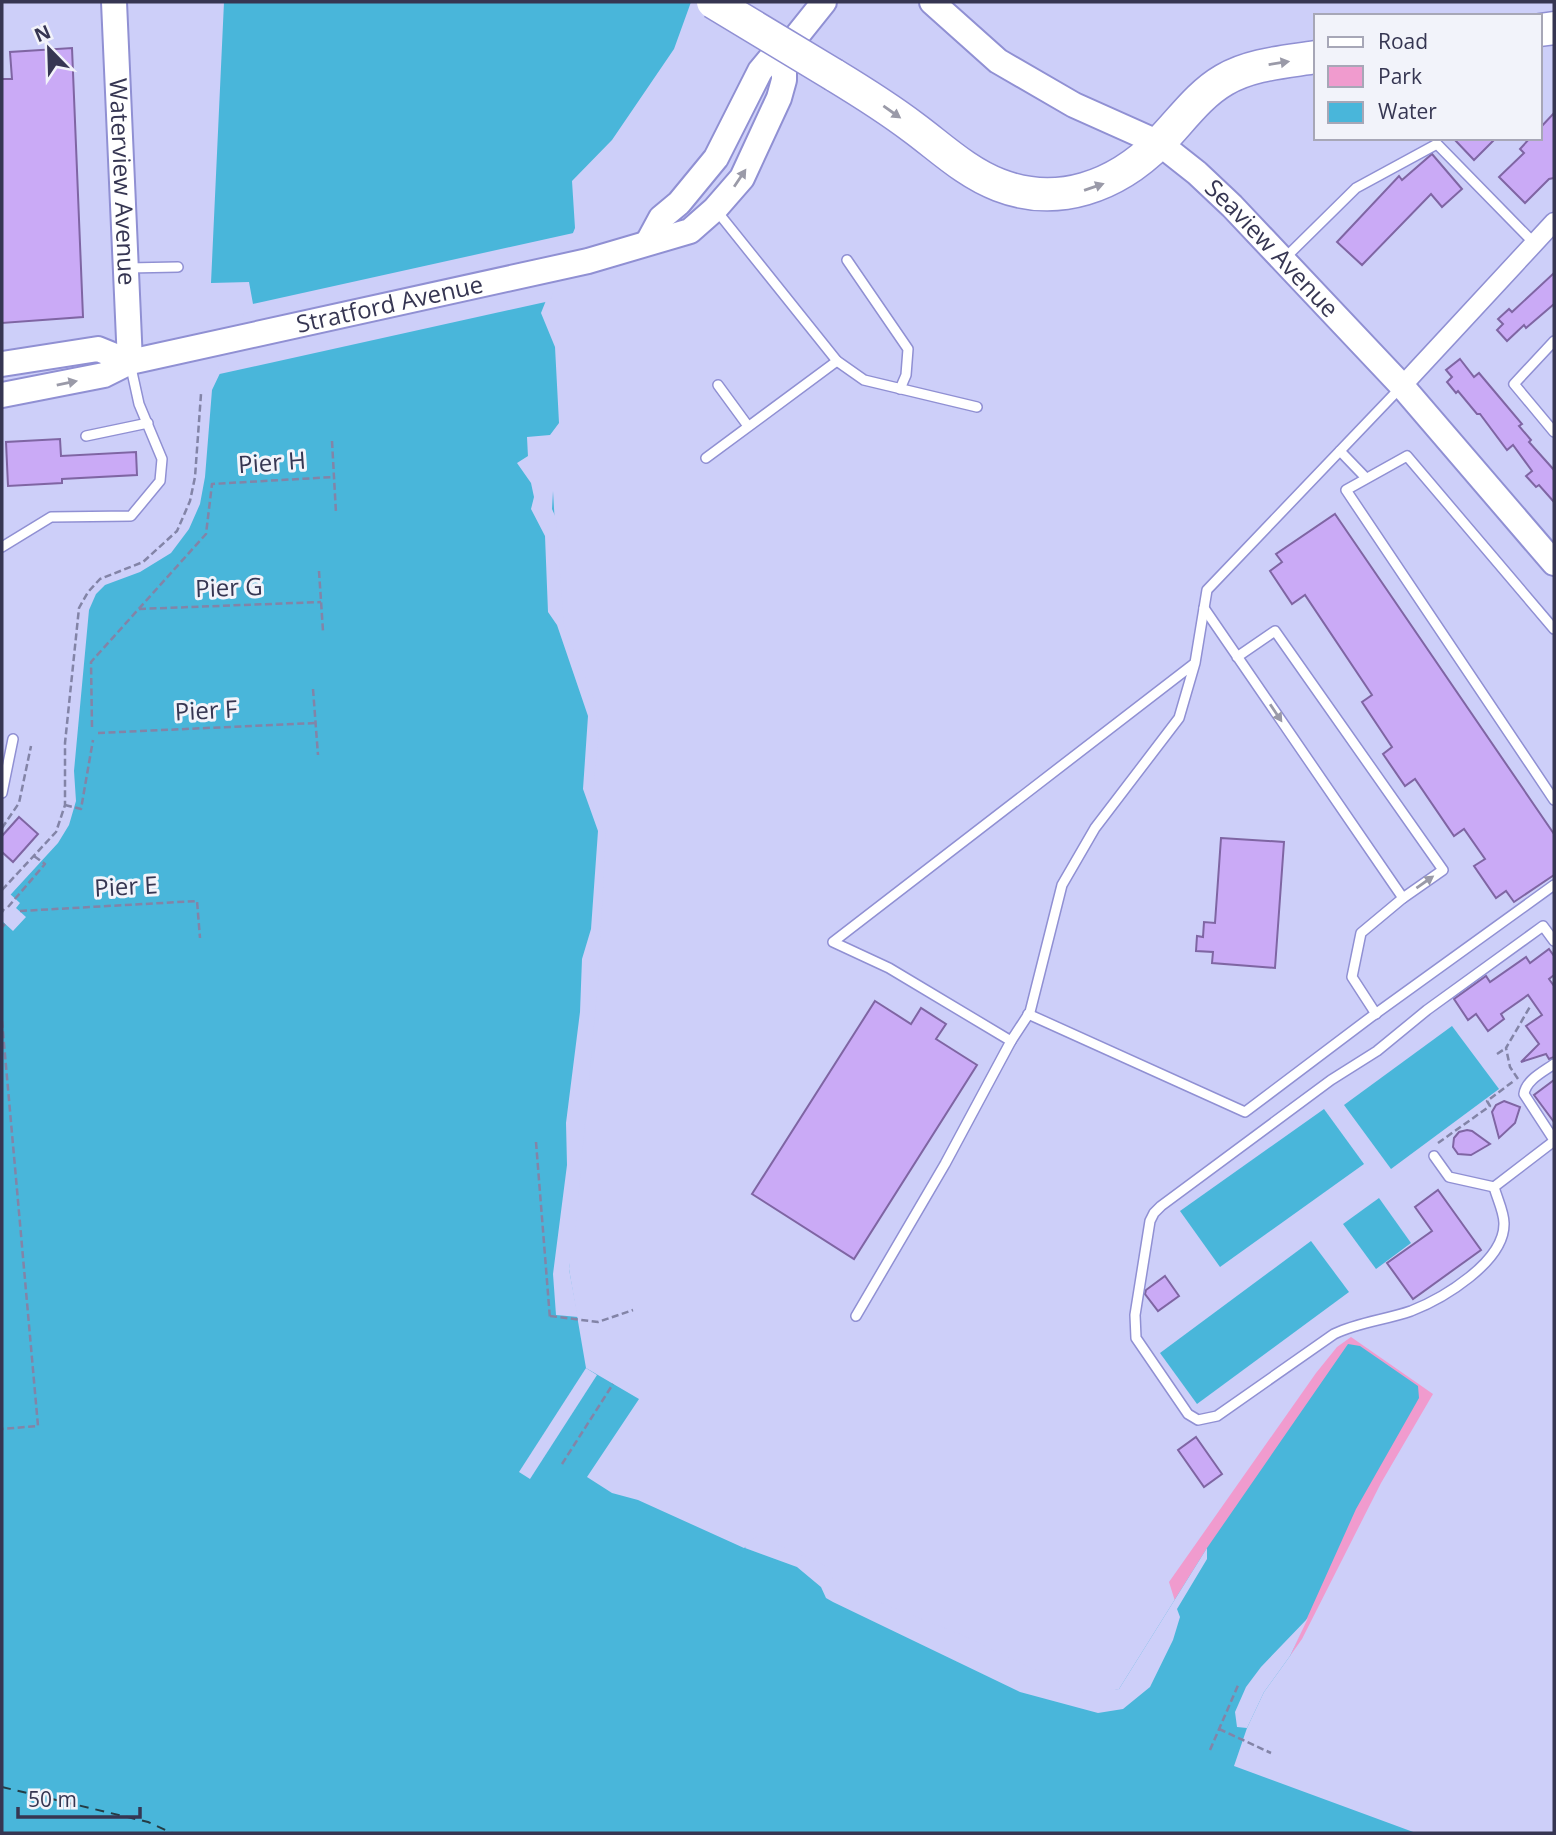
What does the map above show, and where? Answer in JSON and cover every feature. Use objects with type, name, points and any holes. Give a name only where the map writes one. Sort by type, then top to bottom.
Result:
[{"type":"highway","points":[[713,2],[883,106],[977,174],[1014,190],[1052,194],[1093,188],[1126,172],[1159,143],[1211,89],[1235,74],[1267,65],[1314,57]]},
{"type":"main road","name":"Waterview Avenue","points":[[114,2],[130,362]]},
{"type":"main road","points":[[648,242],[661,218],[679,203],[716,158],[760,71],[770,59],[784,52],[824,2]]},
{"type":"main road","name":"Seaview Avenue","points":[[932,2],[998,61],[1074,105],[1159,143],[1206,181],[1402,386],[1554,563]]},
{"type":"main road","name":"Stratford Avenue","points":[[2,395],[104,375],[130,362],[588,261],[690,231],[715,209],[741,178],[779,98],[784,80],[784,52]]},
{"type":"main road","points":[[2,364],[97,349],[130,362]]},
{"type":"street","points":[[1402,386],[1554,222]]},
{"type":"lane","points":[[1284,260],[1356,188],[1437,144],[1534,243]]},
{"type":"lane","points":[[715,209],[837,361],[864,380],[977,407]]},
{"type":"lane","points":[[847,260],[908,349],[906,375],[900,389]]},
{"type":"lane","points":[[127,268],[178,267]]},
{"type":"lane","points":[[1554,341],[1514,384],[1554,432]]},
{"type":"lane","points":[[706,458],[837,361]]},
{"type":"lane","points":[[2,547],[51,517],[131,516],[160,481],[162,459],[139,404],[130,362]]},
{"type":"lane","points":[[718,385],[748,426]]},
{"type":"lane","points":[[856,1316],[945,1164],[1028,1014],[1046,954],[1062,885],[1095,828],[1180,718],[1195,663],[1207,590],[1402,386]]},
{"type":"lane","points":[[86,436],[148,424]]},
{"type":"lane","points":[[1340,451],[1366,478]]},
{"type":"lane","points":[[1554,629],[1407,456],[1346,490],[1554,800]]},
{"type":"lane","points":[[1204,608],[1403,898]]},
{"type":"lane","points":[[1237,657],[1275,631],[1443,870],[1403,898],[1361,933],[1352,977],[1376,1014]]},
{"type":"lane","points":[[1011,1041],[890,968],[833,942],[1195,663]]},
{"type":"lane","points":[[2,793],[13,739]]},
{"type":"lane","points":[[1028,1014],[1245,1112],[1554,886]]},
{"type":"lane","points":[[1494,1187],[1504,1222],[1502,1235],[1487,1262],[1469,1278],[1430,1303],[1334,1334],[1217,1416],[1198,1420],[1188,1413],[1136,1338],[1135,1315],[1150,1222],[1161,1206],[1331,1080],[1377,1051],[1427,1010],[1543,926],[1554,941]]},
{"type":"lane","points":[[1494,1187],[1554,1140],[1524,1094],[1525,1087],[1554,1064]]},
{"type":"lane","points":[[1432,1152],[1449,1177],[1494,1187]]},
{"type":"path","points":[[2,890],[56,832],[65,805],[65,743],[79,608],[100,579],[144,562],[177,531],[190,501],[195,477],[201,394]]},
{"type":"path","points":[[332,441],[336,513]]},
{"type":"path","name":"Pier H","points":[[138,609],[206,534],[212,484],[334,477]]},
{"type":"path","points":[[319,570],[323,631]]},
{"type":"path","name":"Pier G","points":[[138,609],[321,602]]},
{"type":"path","points":[[92,727],[91,662],[138,609]]},
{"type":"path","points":[[313,689],[318,755]]},
{"type":"path","name":"Pier F","points":[[99,733],[316,723]]},
{"type":"path","points":[[65,805],[81,809],[93,740]]},
{"type":"path","points":[[2,828],[19,803],[31,746]]},
{"type":"path","points":[[5,909],[45,864],[34,856]]},
{"type":"path","name":"Pier E","points":[[20,911],[197,901],[200,938]]},
{"type":"path","points":[[1497,1054],[1506,1048],[1531,1005]]},
{"type":"path","points":[[2,1021],[38,1426],[2,1429]]},
{"type":"path","points":[[1506,1048],[1510,1067],[1525,1087]]},
{"type":"path","points":[[1432,1152],[1490,1105],[1487,1101],[1518,1078]]},
{"type":"path","points":[[536,1142],[550,1318],[598,1322],[633,1310]]},
{"type":"path","points":[[562,1464],[613,1384]]},
{"type":"path","points":[[1210,1750],[1239,1683]]},
{"type":"path","points":[[1219,1729],[1271,1754]]},
{"type":"green space","points":[[1351,1337],[1433,1394],[1381,1483],[1302,1639],[1290,1656],[1261,1667],[1180,1617],[1169,1582],[1316,1373],[1337,1347]]},
{"type":"water","points":[[224,2],[691,2],[674,49],[612,140],[572,181],[575,228],[541,313],[555,347],[559,423],[550,435],[527,437],[528,457],[553,491],[561,627],[592,702],[590,780],[595,821],[602,832],[594,982],[569,1269],[586,1368],[639,1399],[587,1477],[612,1493],[638,1500],[744,1548],[758,1539],[834,1588],[1084,1697],[1119,1689],[1207,1548],[1348,1344],[1360,1346],[1418,1386],[1419,1398],[1356,1509],[1290,1656],[1264,1692],[1247,1728],[1234,1766],[1416,1833],[2,1833],[2,904],[58,843],[69,825],[76,801],[74,771],[89,610],[96,594],[105,585],[140,572],[171,553],[189,529],[200,504],[205,477],[212,390],[253,304],[249,282],[211,283]]},
{"type":"water","points":[[1452,1026],[1499,1089],[1391,1169],[1344,1105]]},
{"type":"water","points":[[1324,1109],[1364,1164],[1220,1267],[1180,1211]]},
{"type":"water","points":[[1379,1198],[1411,1243],[1376,1269],[1343,1224]]},
{"type":"water","points":[[1311,1241],[1349,1292],[1197,1404],[1160,1353]]},
{"type":"pier","points":[[578,232],[550,301],[215,375],[248,305]]},
{"type":"pier","points":[[533,456],[557,480],[552,509],[556,518],[564,626],[595,701],[599,734],[594,780],[598,820],[606,832],[598,982],[575,1233],[569,1269],[578,1317],[556,1315],[553,1274],[567,1165],[566,1123],[580,1012],[582,959],[591,929],[598,831],[583,789],[588,716],[557,625],[548,612],[545,536],[531,509],[534,497],[531,483],[517,463]]},
{"type":"pier","points":[[10,894],[20,903],[16,908],[26,917],[13,931],[2,921],[2,903]]},
{"type":"pier","points":[[586,1368],[597,1375],[530,1479],[519,1472]]},
{"type":"pier","points":[[758,1536],[827,1566],[836,1585],[962,1635],[1084,1693],[1119,1689],[1207,1548],[1207,1559],[1177,1609],[1180,1617],[1173,1640],[1150,1687],[1123,1709],[1098,1713],[1020,1692],[833,1602],[826,1598],[821,1587],[797,1567],[745,1548],[749,1541]]},
{"type":"pier","points":[[1308,1618],[1290,1656],[1264,1692],[1247,1728],[1237,1727],[1235,1712],[1246,1687],[1261,1667]]},
{"type":"building","points":[[72,48],[83,317],[2,323],[2,79],[12,79],[10,52]]},
{"type":"building","points":[[1554,113],[1554,178],[1549,179],[1525,203],[1499,177],[1524,153],[1520,149],[1528,140],[1542,140],[1542,126]]},
{"type":"building","points":[[1455,140],[1494,140],[1474,160]]},
{"type":"building","points":[[1432,154],[1462,189],[1442,207],[1431,194],[1362,265],[1337,242],[1399,176],[1402,180]]},
{"type":"building","points":[[1554,273],[1554,304],[1507,341],[1497,330],[1503,324],[1498,319],[1509,309],[1512,312]]},
{"type":"building","points":[[1460,359],[1474,377],[1479,373],[1522,424],[1519,426],[1531,440],[1529,442],[1554,470],[1554,502],[1539,485],[1536,487],[1526,476],[1532,471],[1513,445],[1507,450],[1480,414],[1447,382],[1452,377],[1446,370]]},
{"type":"building","points":[[60,439],[61,456],[136,452],[137,475],[62,479],[62,483],[8,486],[6,442]]},
{"type":"building","points":[[1335,514],[1554,834],[1554,875],[1514,902],[1506,891],[1496,898],[1474,866],[1485,859],[1464,829],[1454,836],[1415,779],[1405,786],[1383,754],[1392,747],[1362,702],[1372,695],[1305,595],[1292,604],[1270,571],[1282,562],[1276,554]]},
{"type":"building","points":[[19,817],[38,834],[13,862],[2,852],[2,836]]},
{"type":"building","points":[[1221,838],[1284,842],[1275,968],[1212,963],[1213,952],[1196,951],[1197,936],[1203,937],[1204,922],[1215,923]]},
{"type":"building","points":[[1549,949],[1554,956],[1554,975],[1549,979],[1554,986],[1554,1057],[1549,1059],[1546,1054],[1521,1062],[1539,1044],[1526,1026],[1542,1015],[1528,995],[1501,1014],[1504,1019],[1488,1031],[1476,1014],[1468,1020],[1454,999],[1486,976],[1490,982],[1526,957],[1530,963]]},
{"type":"building","points":[[875,1001],[911,1024],[921,1008],[946,1024],[936,1039],[977,1065],[854,1259],[752,1194]]},
{"type":"building","points":[[1554,1080],[1554,1122],[1534,1095]]},
{"type":"building","points":[[1504,1101],[1520,1107],[1515,1123],[1499,1138],[1492,1112],[1496,1105]]},
{"type":"building","points":[[1467,1130],[1490,1144],[1471,1155],[1458,1154],[1453,1147],[1454,1138],[1459,1132]]},
{"type":"building","points":[[1438,1190],[1481,1250],[1413,1299],[1387,1263],[1432,1231],[1415,1207]]},
{"type":"building","points":[[1165,1276],[1179,1296],[1158,1311],[1145,1294],[1146,1290]]},
{"type":"building","points":[[1196,1437],[1222,1474],[1204,1487],[1178,1450]]},
{"type":"ferry route","points":[[2,1787],[148,1822],[172,1833]]}]
